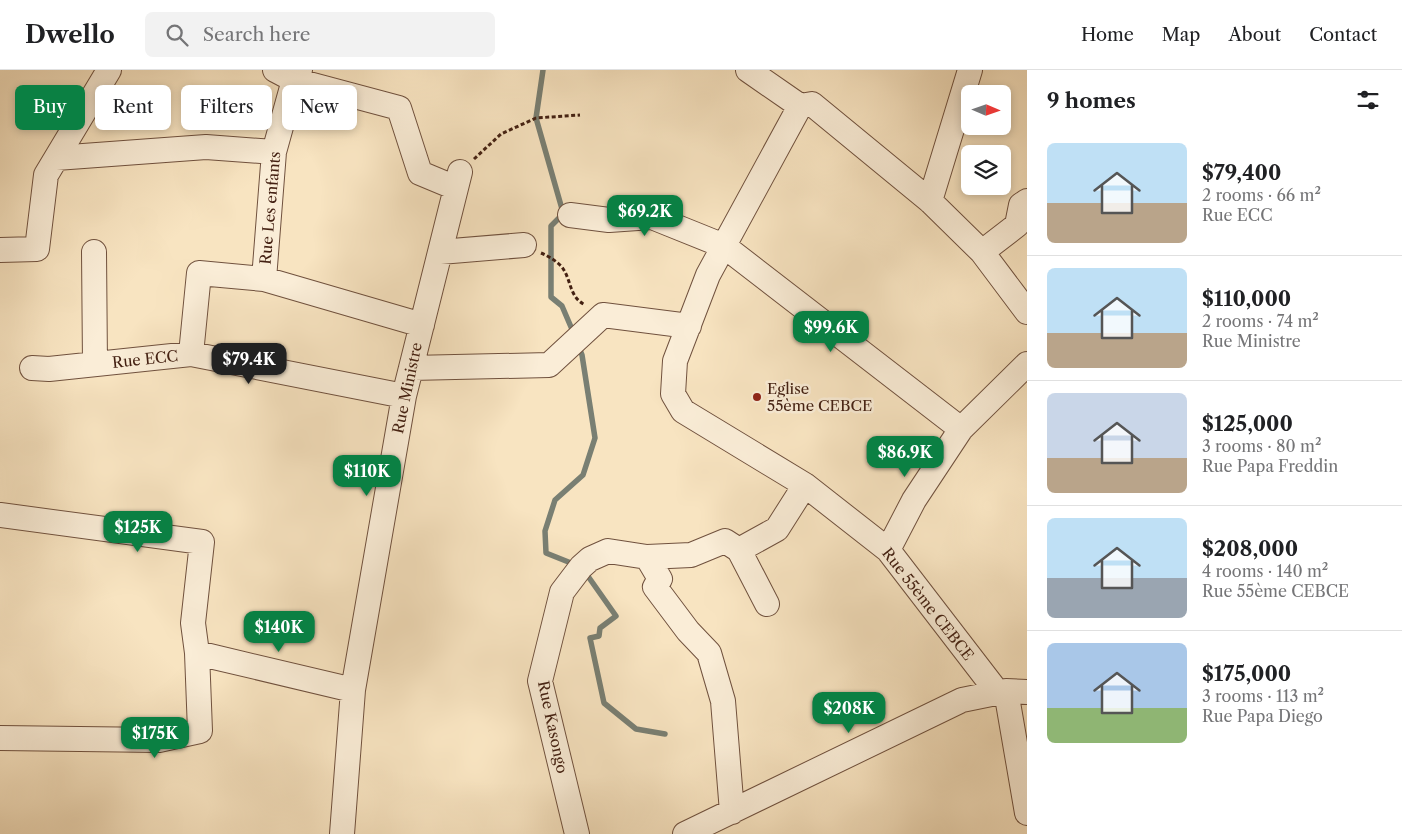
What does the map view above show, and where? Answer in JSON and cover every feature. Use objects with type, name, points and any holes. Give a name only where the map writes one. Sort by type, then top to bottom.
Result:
[{"type":"street","points":[[0,250],[37,249],[46,175],[108,70]]},
{"type":"street","points":[[748,70],[800,106],[812,104],[930,201],[982,252],[1027,312]]},
{"type":"street","points":[[930,201],[970,70]]},
{"type":"street","points":[[290,73],[399,108],[420,173],[458,180]]},
{"type":"street","name":"Rue Les enfants","points":[[264,279],[274,152],[290,73]]},
{"type":"street","points":[[411,368],[549,365],[603,315],[689,326],[708,275],[800,106]]},
{"type":"street","points":[[56,158],[206,147],[274,152]]},
{"type":"street","name":"Rue Ministre","points":[[342,834],[353,690],[404,396],[458,180]]},
{"type":"street","points":[[982,252],[1017,225],[1021,205],[1027,201]]},
{"type":"street","points":[[570,215],[609,220],[652,217],[724,246],[961,429]]},
{"type":"street","points":[[440,252],[524,245]]},
{"type":"street","points":[[94,252],[95,364]]},
{"type":"street","points":[[191,354],[199,273],[264,279],[422,325]]},
{"type":"street","name":"Rue 55ème CEBCE","points":[[689,326],[675,361],[673,394],[683,411],[805,485],[888,550],[1010,692]]},
{"type":"street","name":"Rue ECC","points":[[32,368],[49,369],[191,354],[404,396]]},
{"type":"street","points":[[888,550],[914,500],[961,429],[1027,364]]},
{"type":"street","points":[[738,550],[777,529],[805,485]]},
{"type":"street","points":[[0,515],[202,542],[193,623],[197,653],[200,731],[159,740],[0,738]]},
{"type":"street","points":[[732,812],[723,702],[709,653],[688,631],[655,587],[660,579],[647,558],[691,555],[725,541],[738,550],[767,604]]},
{"type":"street","name":"Rue Kasongo","points":[[577,834],[540,681],[562,592],[580,567],[590,559],[608,551],[647,558]]},
{"type":"street","points":[[197,653],[353,690]]},
{"type":"street","points":[[684,834],[962,700],[1010,692],[1027,813]]},
{"type":"path","points":[[458,180],[501,134],[536,118],[580,114]]},
{"type":"path","points":[[524,245],[551,258],[562,267],[576,300],[603,315]]},
{"type":"waterway","points":[[543,70],[536,118],[562,209],[560,217],[551,226],[551,297],[562,306],[574,334]]},
{"type":"waterway","points":[[576,565],[546,553],[545,531],[555,500],[583,475],[595,438],[582,355],[578,345]]},
{"type":"waterway","points":[[585,572],[616,616],[600,628],[599,636],[590,638],[604,703],[636,729],[665,734]]},
{"type":"place","name":"Eglise 55ème CEBCE","points":[[757,397]]}]
